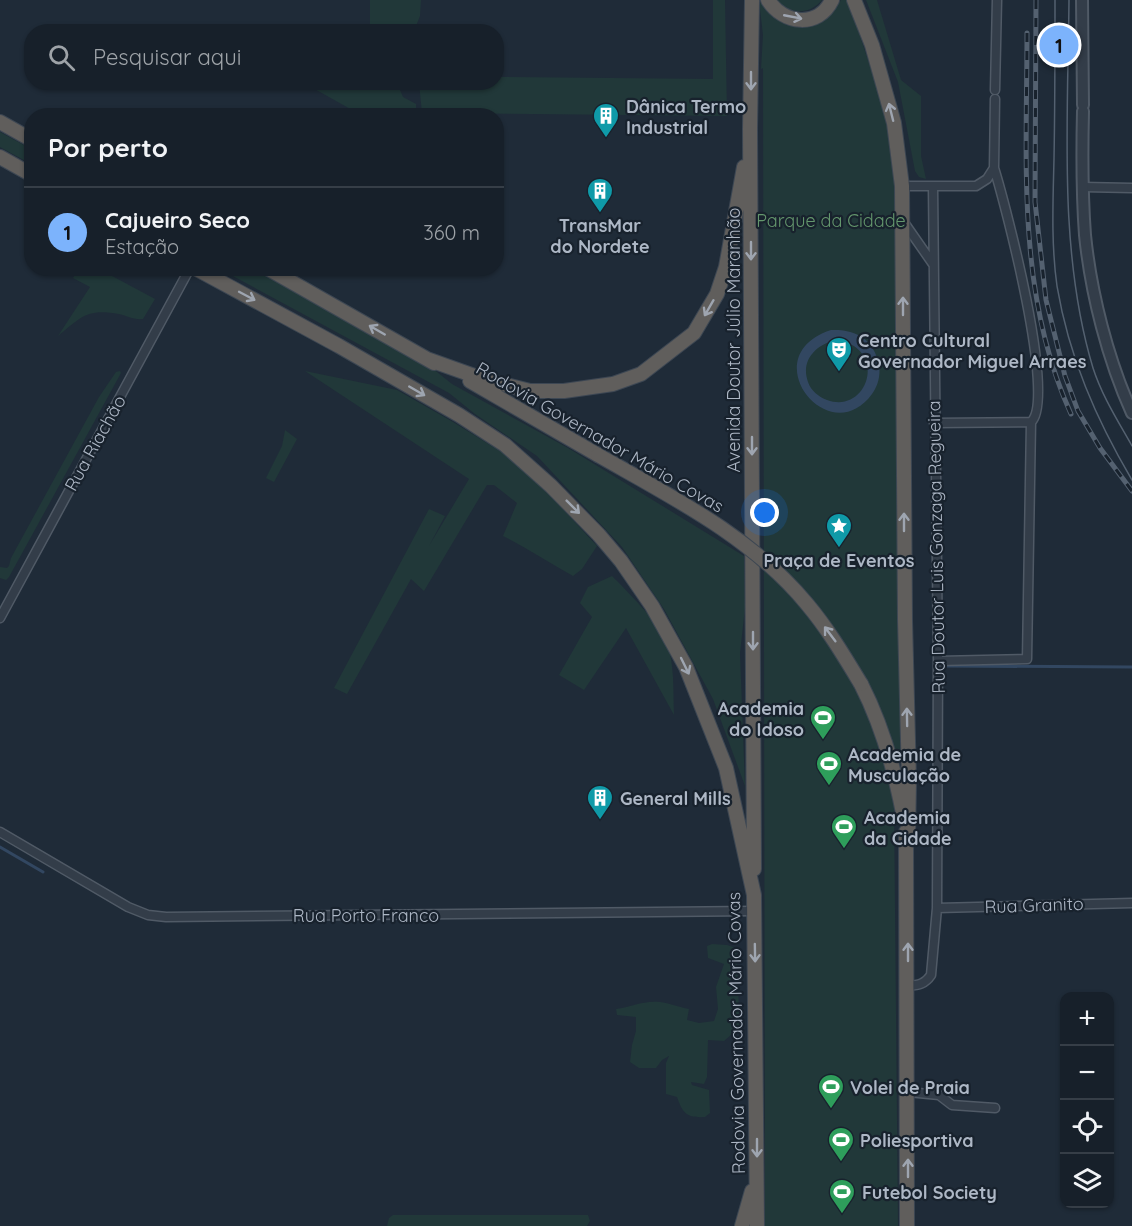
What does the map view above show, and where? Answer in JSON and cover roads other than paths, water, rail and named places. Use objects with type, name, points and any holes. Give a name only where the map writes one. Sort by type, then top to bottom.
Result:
[{"type":"highway","name":"Avenida Doutor Júlio Maranhão","points":[[752,0],[750,129],[754,895]]},
{"type":"highway","points":[[768,0],[773,9],[793,19],[818,16],[824,13],[832,0]]},
{"type":"highway","points":[[854,0],[872,45],[894,123],[902,186],[908,838]]},
{"type":"highway","points":[[0,122],[24,136]]},
{"type":"highway","points":[[428,359],[483,379],[530,391],[564,391],[613,384],[641,374],[657,363],[694,333],[717,294],[726,267],[750,129]]},
{"type":"highway","points":[[0,157],[24,170]]},
{"type":"highway","name":"Rodovia Governador Mário Covas","points":[[210,276],[327,339],[459,415],[505,445],[551,486],[599,535],[621,561],[652,606],[686,666],[726,768],[754,895],[757,1226]]},
{"type":"highway","name":"Rodovia Governador Mário Covas","points":[[281,276],[488,391],[687,506],[749,547],[807,603],[837,643],[872,705],[887,745],[908,838],[907,1226]]},
{"type":"highway","points":[[742,1226],[757,1175]]},
{"type":"street","points":[[938,661],[1027,659],[1031,422],[1038,408],[1033,335],[1007,211],[993,168],[997,0]]},
{"type":"street","points":[[1082,0],[1085,236],[1092,279],[1106,337],[1132,413]]},
{"type":"street","points":[[0,114],[17,132]]},
{"type":"street","points":[[902,186],[976,186],[987,179],[993,168]]},
{"type":"street","name":"Rua Doutor Luis Gonzaga Regueira","points":[[908,986],[921,984],[931,975],[937,908],[938,661],[933,186]]},
{"type":"street","points":[[1083,188],[1132,188]]},
{"type":"street","points":[[901,219],[933,264]]},
{"type":"street","name":"Rua Riachão","points":[[0,618],[186,276]]},
{"type":"street","points":[[934,423],[1031,422]]},
{"type":"street","name":"Rua Porto Franco","points":[[0,832],[128,906],[148,915],[166,917],[754,910]]},
{"type":"street","name":"Rua Granito","points":[[937,908],[1132,903]]},
{"type":"street","points":[[908,1092],[939,1095],[952,1105],[995,1108]]},
{"type":"water","points":[[831,330],[852,332],[864,338],[873,348],[878,360],[878,380],[875,390],[855,409],[836,413],[819,407],[806,394],[798,377],[798,359],[808,343]],"holes":[[[838,340],[854,346],[863,356],[867,367],[867,379],[862,390],[853,398],[841,402],[827,400],[813,391],[806,374],[808,360],[812,354],[823,345]]]},
{"type":"waterway","points":[[947,666],[1132,667]]},
{"type":"waterway","points":[[0,847],[43,872]]},
{"type":"tram line","points":[[1055,0],[1053,222],[1057,286],[1069,338],[1086,387],[1107,434],[1132,480]]},
{"type":"tram line","points":[[1069,0],[1067,139],[1074,279],[1093,368],[1132,446]]},
{"type":"railway","points":[[1036,0],[1035,202],[1046,300],[1065,376],[1078,411],[1100,448],[1132,491]]},
{"type":"railway","points":[[1027,33],[1026,178],[1033,274],[1041,322],[1053,368],[1071,414]]},
{"type":"place","name":"Cajueiro Seco","points":[[1059,45]]},
{"type":"place","name":"Dânica Termo Industrial","points":[[606,139]]},
{"type":"place","name":"TransMar do Nordete","points":[[600,214]]},
{"type":"place","name":"Centro Cultural Governador Miguel Arraes","points":[[839,373]]},
{"type":"place","name":"Praça de Eventos","points":[[839,549]]},
{"type":"place","name":"Academia do Idoso","points":[[823,741]]},
{"type":"place","name":"Academia de Musculação","points":[[829,787]]},
{"type":"place","name":"General Mills","points":[[600,821]]},
{"type":"place","name":"Academia da Cidade","points":[[844,850]]},
{"type":"place","name":"Volei de Praia","points":[[831,1110]]},
{"type":"place","name":"Poliesportiva","points":[[841,1163]]},
{"type":"place","name":"Futebol Society","points":[[842,1215]]},
{"type":"park label","name":"Parque da Cidade","points":[[831,220]]}]
